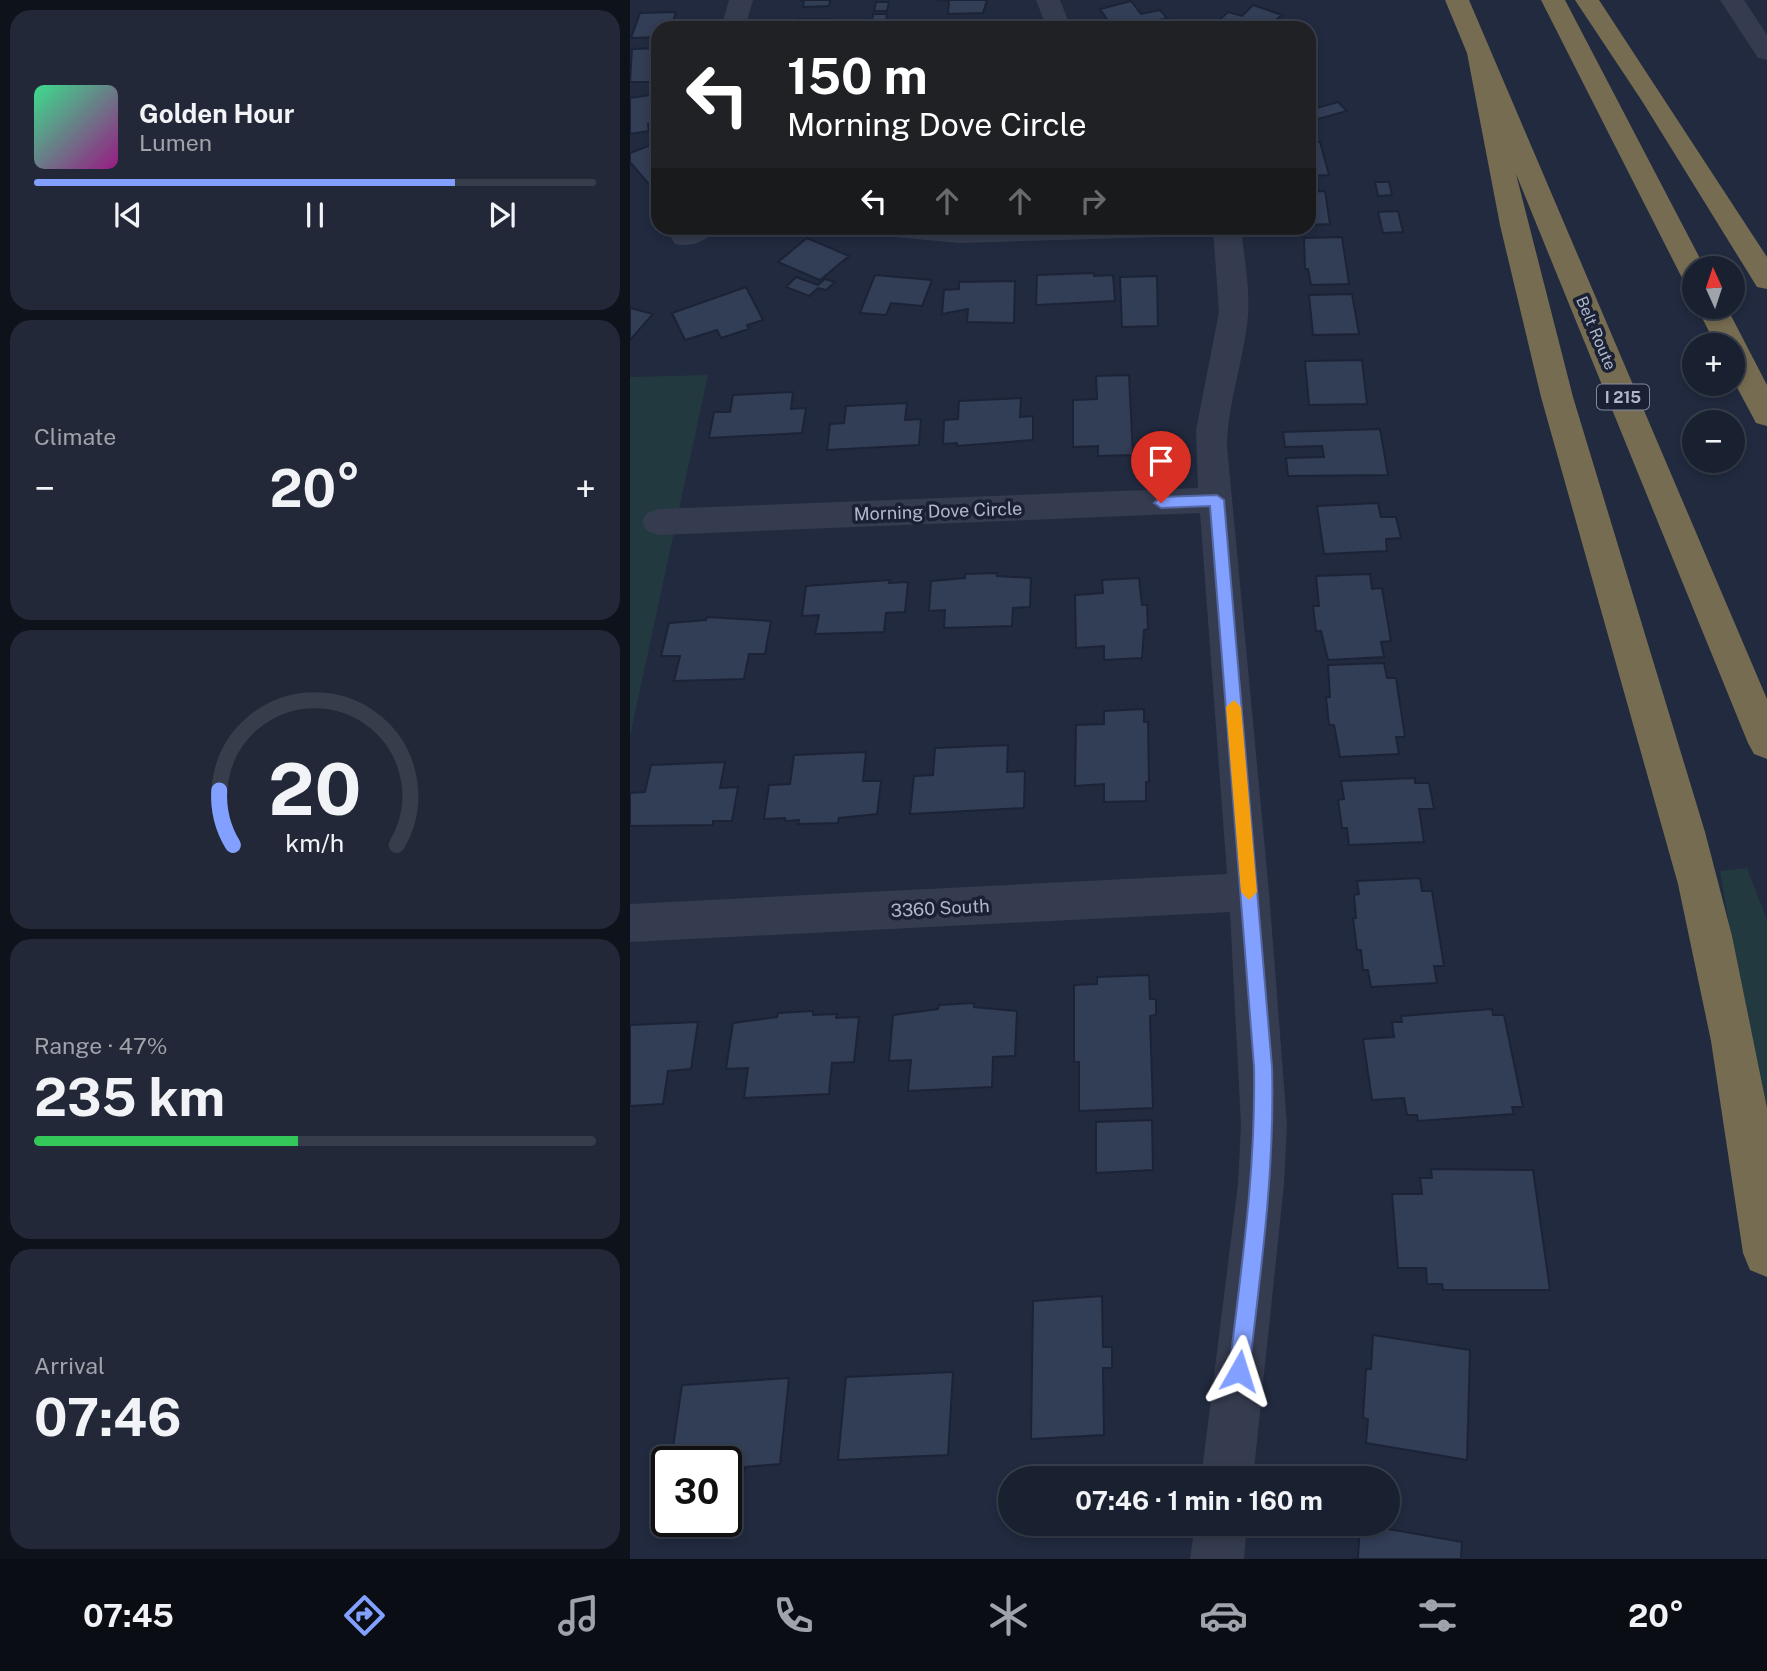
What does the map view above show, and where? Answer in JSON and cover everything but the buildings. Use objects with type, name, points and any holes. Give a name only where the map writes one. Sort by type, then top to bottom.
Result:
[{"type":"highway","name":"Belt Route","points":[[1457,0],[1767,743]]},
{"type":"highway","points":[[1553,0],[1685,256]]},
{"type":"highway","points":[[1587,0],[1648,90],[1767,281]]},
{"type":"highway","points":[[1479,52],[1495,142],[1535,318],[1685,833],[1708,924],[1748,1124],[1767,1253]]},
{"type":"highway","points":[[1745,372],[1767,415]]},
{"type":"street","points":[[735,21],[741,0]]},
{"type":"street","points":[[1048,0],[1056,21]]},
{"type":"street","points":[[1732,0],[1767,53]]},
{"type":"street","points":[[1228,235],[1234,292],[1232,322],[1211,421],[1249,892],[1264,1125],[1261,1184],[1228,1466]]},
{"type":"street","name":"Morning Dove Circle","points":[[659,522],[1217,500]]},
{"type":"street","name":"3360 South","points":[[630,923],[1249,892]]},
{"type":"street","points":[[1217,1559],[1220,1536]]},
{"type":"shaded area","points":[[708,375],[630,736],[630,377]]},
{"type":"shaded area","points":[[1747,868],[1767,920],[1767,1142],[1720,871]]},
{"type":"slow traffic","points":[[1234,707],[1249,892]]},
{"type":"route","points":[[1161,503],[1217,500],[1263,1067],[1261,1184],[1239,1371]]}]
